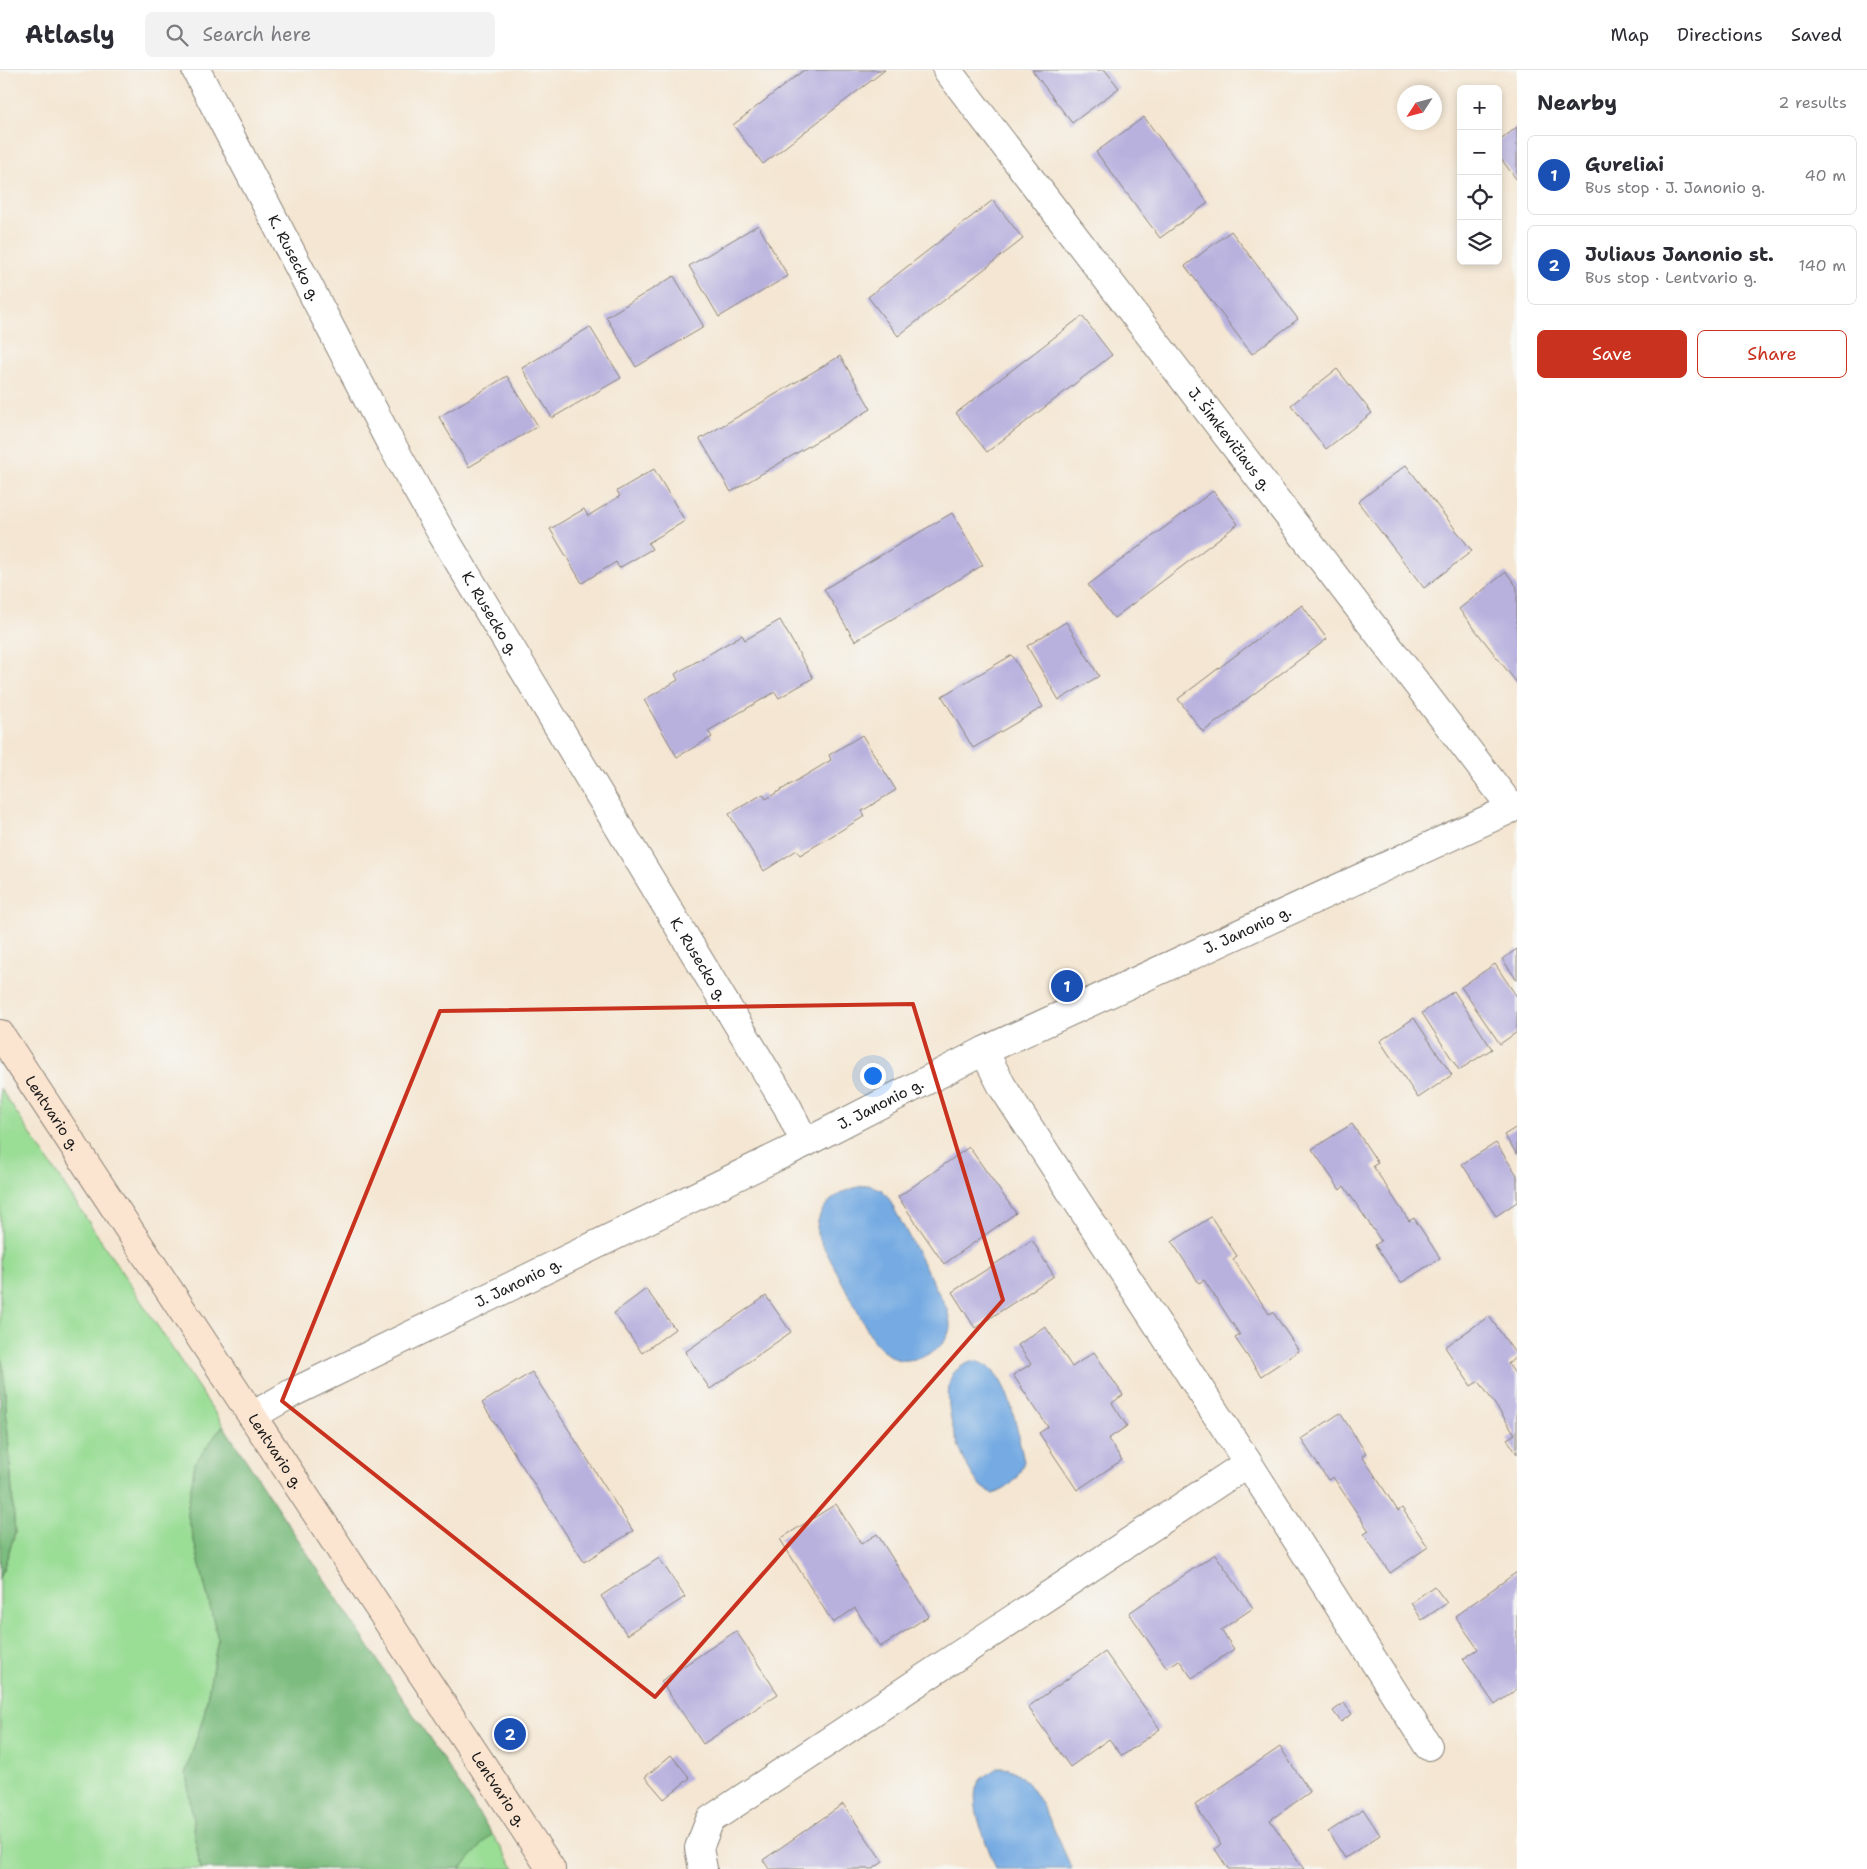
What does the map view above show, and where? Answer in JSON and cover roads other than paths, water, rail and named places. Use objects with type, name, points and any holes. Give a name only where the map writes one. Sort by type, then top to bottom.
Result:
[{"type":"main road","name":"Lentvario g.","points":[[0,1034],[551,1869]]},
{"type":"street","name":"K. Rusecko g.","points":[[196,70],[388,440],[603,805],[787,1106],[805,1143]]},
{"type":"street","name":"J. Šimkevičiaus g.","points":[[947,70],[1515,807]]},
{"type":"street","name":"J. Janonio g.","points":[[252,1416],[300,1390],[805,1143],[984,1051],[1515,807]]},
{"type":"street","points":[[984,1051],[1002,1086],[1248,1463],[1428,1746]]},
{"type":"street","points":[[703,1869],[699,1848],[710,1820],[1248,1463]]},
{"type":"water","points":[[869,1185],[882,1190],[888,1197],[947,1309],[950,1325],[949,1333],[940,1346],[925,1356],[901,1360],[885,1352],[872,1339],[817,1234],[820,1214],[832,1199],[849,1190]]},
{"type":"water","points":[[976,1361],[988,1366],[1004,1388],[1015,1418],[1024,1461],[1013,1482],[993,1494],[983,1488],[973,1475],[956,1440],[951,1420],[949,1386],[953,1374],[963,1365]]},
{"type":"water","points":[[997,1768],[1009,1769],[1018,1774],[1028,1784],[1046,1813],[1072,1869],[996,1869],[976,1810],[975,1798],[976,1787],[981,1779]]},
{"type":"place","name":"Gureliai","points":[[1067,986]]},
{"type":"place","name":"Juliaus Janonio st.","points":[[510,1734]]}]
